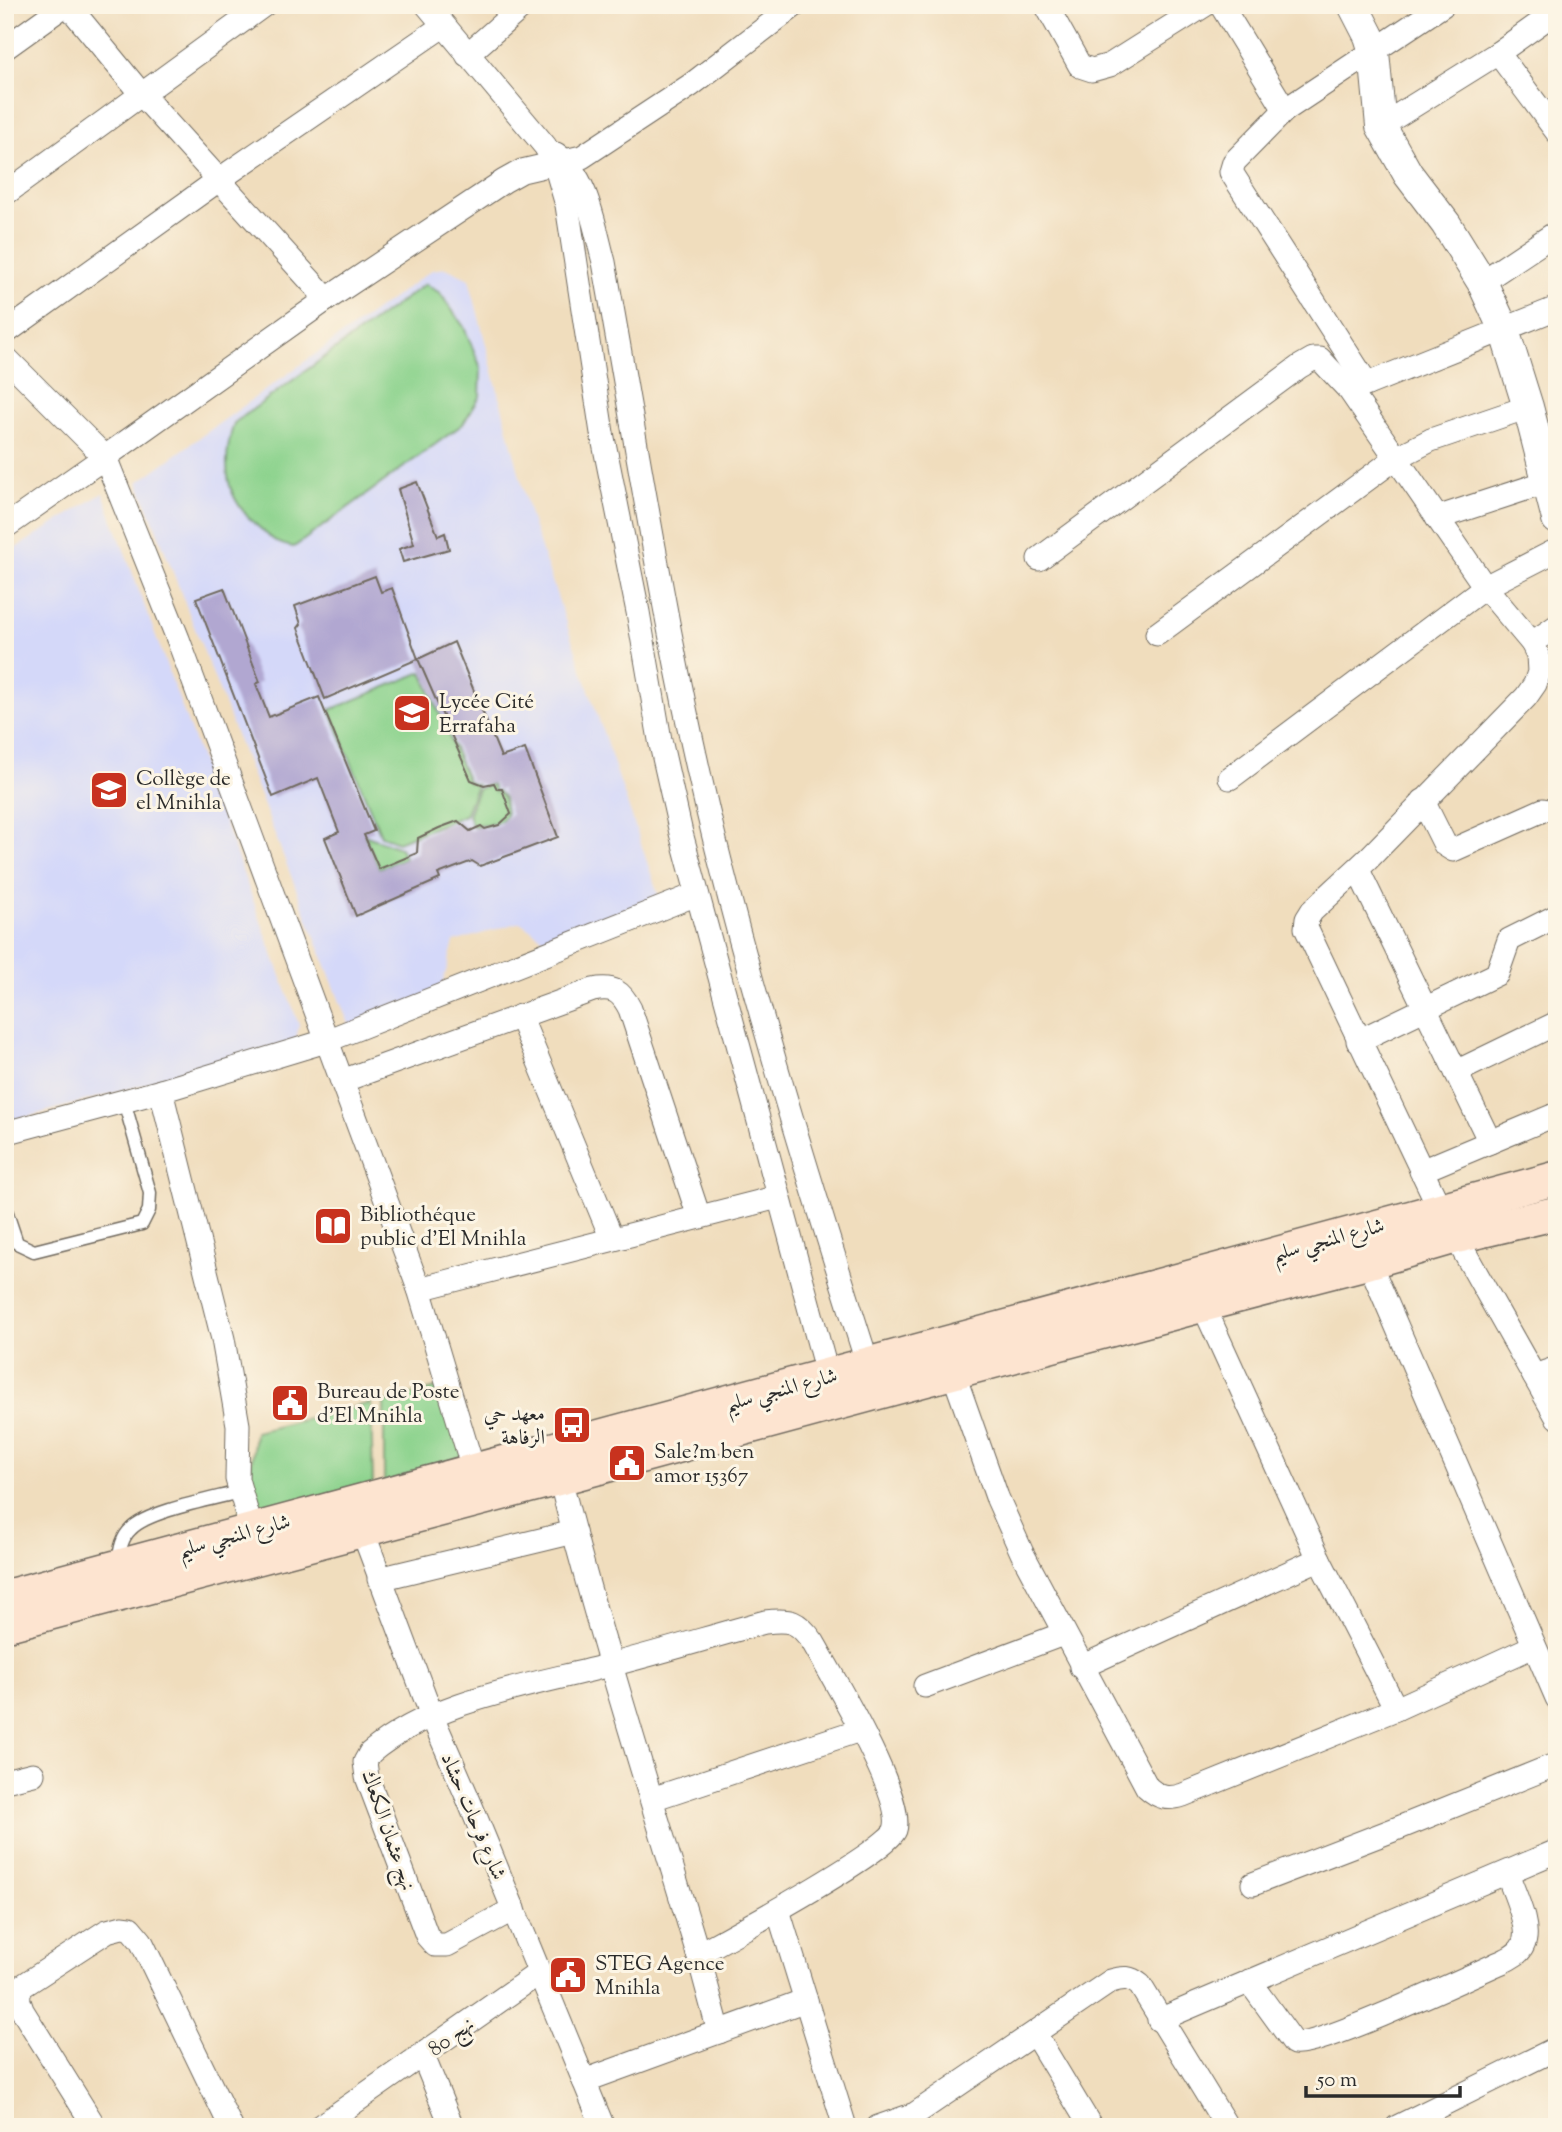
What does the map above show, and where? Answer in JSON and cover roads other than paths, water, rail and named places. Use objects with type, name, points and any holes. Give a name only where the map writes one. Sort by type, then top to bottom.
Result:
[{"type":"main road","name":"شارع المنجي سليم","points":[[5,1597],[252,1531],[357,1517],[561,1479],[1369,1262],[1447,1223],[1557,1178]]},
{"type":"main road","name":"شارع المنجي سليم","points":[[5,1625],[357,1517],[474,1472],[867,1365],[1447,1223],[1557,1213]]},
{"type":"street","points":[[5,48],[66,5],[142,95],[327,299]]},
{"type":"street","points":[[5,194],[264,5]]},
{"type":"street","points":[[427,5],[555,157],[576,175],[590,211],[604,262],[690,732],[720,861],[792,1126],[867,1365]]},
{"type":"street","points":[[467,55],[524,5]]},
{"type":"street","points":[[5,527],[327,299],[504,181],[555,157],[582,157],[593,151],[691,85],[795,5]]},
{"type":"street","points":[[1046,5],[1080,66],[1092,69],[1111,65],[1205,5]]},
{"type":"street","points":[[1221,5],[1285,110]]},
{"type":"street","points":[[1353,5],[1374,52],[1381,125],[1408,174],[1446,224],[1482,282],[1504,330],[1528,407],[1557,519]]},
{"type":"street","points":[[1443,5],[1285,110],[1234,162],[1231,172],[1396,457],[1485,587],[1532,643],[1538,655],[1539,672],[1530,691],[1357,870],[1312,911],[1306,928],[1447,1223],[1557,1417]]},
{"type":"street","points":[[1381,125],[1498,53],[1557,11]]},
{"type":"street","points":[[5,333],[220,179],[443,26]]},
{"type":"street","points":[[1498,53],[1557,132]]},
{"type":"street","points":[[555,157],[567,205],[602,433],[638,612],[660,740],[697,894],[828,1377]]},
{"type":"street","points":[[1482,282],[1557,232]]},
{"type":"street","points":[[1358,388],[1557,308]]},
{"type":"street","points":[[5,357],[105,457],[178,639],[419,1289],[474,1472]]},
{"type":"street","points":[[1039,559],[1306,362],[1313,359],[1325,362],[1358,388]]},
{"type":"street","points":[[1157,634],[1396,457],[1431,440],[1528,407]]},
{"type":"street","points":[[1437,518],[1547,482]]},
{"type":"street","points":[[1230,778],[1485,587],[1557,550]]},
{"type":"street","points":[[1532,643],[1557,626]]},
{"type":"street","points":[[660,740],[690,732]]},
{"type":"street","points":[[1423,801],[1445,845],[1453,850],[1543,810]]},
{"type":"street","points":[[1357,870],[1489,1142]]},
{"type":"street","points":[[5,1133],[161,1091],[326,1041],[697,894]]},
{"type":"street","points":[[1358,1041],[1497,974],[1509,940],[1557,916]]},
{"type":"street","points":[[342,1082],[593,990],[616,989],[625,997],[699,1217]]},
{"type":"street","points":[[520,1016],[612,1240]]},
{"type":"street","points":[[1456,1072],[1557,1023]]},
{"type":"street","points":[[161,1091],[234,1392],[239,1437],[237,1479],[252,1531]]},
{"type":"street","points":[[1421,1171],[1557,1114]]},
{"type":"street","points":[[419,1289],[778,1197]]},
{"type":"street","points":[[1369,1262],[1557,1698]]},
{"type":"street","points":[[1203,1305],[1319,1559],[1396,1709]]},
{"type":"street","points":[[1534,1376],[1557,1368]]},
{"type":"street","points":[[954,1372],[997,1497],[1081,1667],[1147,1787],[1155,1795],[1163,1798],[1184,1795],[1396,1709],[1534,1646]]},
{"type":"street","points":[[561,1479],[719,2032]]},
{"type":"street","name":"شارع فرحات حشاد","points":[[357,1517],[432,1716],[603,2127]]},
{"type":"street","points":[[379,1579],[574,1532]]},
{"type":"street","points":[[1081,1667],[1319,1559]]},
{"type":"street","points":[[432,1716],[492,1695],[765,1622],[783,1620],[794,1622],[804,1629],[860,1730],[891,1795],[897,1815],[895,1832],[880,1847],[778,1910],[698,1954]]},
{"type":"street","points":[[925,1686],[1063,1633]]},
{"type":"street","name":"نهج عثمان الكعاك","points":[[432,1716],[378,1745],[365,1762],[366,1777],[427,1936],[435,1945],[447,1945],[514,1909]]},
{"type":"street","points":[[652,1799],[860,1730]]},
{"type":"street","points":[[1253,1884],[1557,1764]]},
{"type":"street","points":[[5,1782],[33,1774]]},
{"type":"street","points":[[1159,2020],[1557,1851]]},
{"type":"street","points":[[1249,1981],[1294,2043],[1308,2043],[1339,2032],[1519,1952],[1525,1943],[1526,1929],[1507,1873]]},
{"type":"street","points":[[778,1910],[845,2127]]},
{"type":"street","points":[[95,2127],[22,2010],[18,1998],[21,1987],[107,1931],[122,1927],[131,1928],[141,1941],[231,2127]]},
{"type":"street","name":"نهج 80","points":[[319,2127],[539,1973]]},
{"type":"street","points":[[878,2127],[919,2120],[1035,2034],[1111,1981],[1123,1977],[1132,1979],[1140,1986],[1227,2127]]},
{"type":"street","points":[[584,2081],[806,2000]]},
{"type":"street","points":[[1035,2034],[1091,2127]]},
{"type":"street","points":[[1397,2127],[1557,2048]]},
{"type":"street","points":[[423,2056],[452,2127]]},
{"type":"lane","points":[[5,1207],[17,1243],[34,1251],[142,1224],[149,1210],[150,1193],[124,1101]]},
{"type":"lane","points":[[119,1566],[118,1555],[125,1535],[141,1521],[239,1492]]},
{"type":"place","name":"Lycée Cité Errafaha","points":[[412,713]]},
{"type":"place","name":"Collège de el Mnihla","points":[[109,790]]},
{"type":"place","name":"Bibliothéque public d'El Mnihla","points":[[333,1226]]},
{"type":"place","name":"Bureau de Poste d'El Mnihla","points":[[290,1403]]},
{"type":"place","name":"معهد حي الرفاهة","points":[[572,1425]]},
{"type":"place","name":"Sale?m ben amor 15367","points":[[627,1463]]},
{"type":"place","name":"STEG Agence Mnihla","points":[[568,1975]]}]
